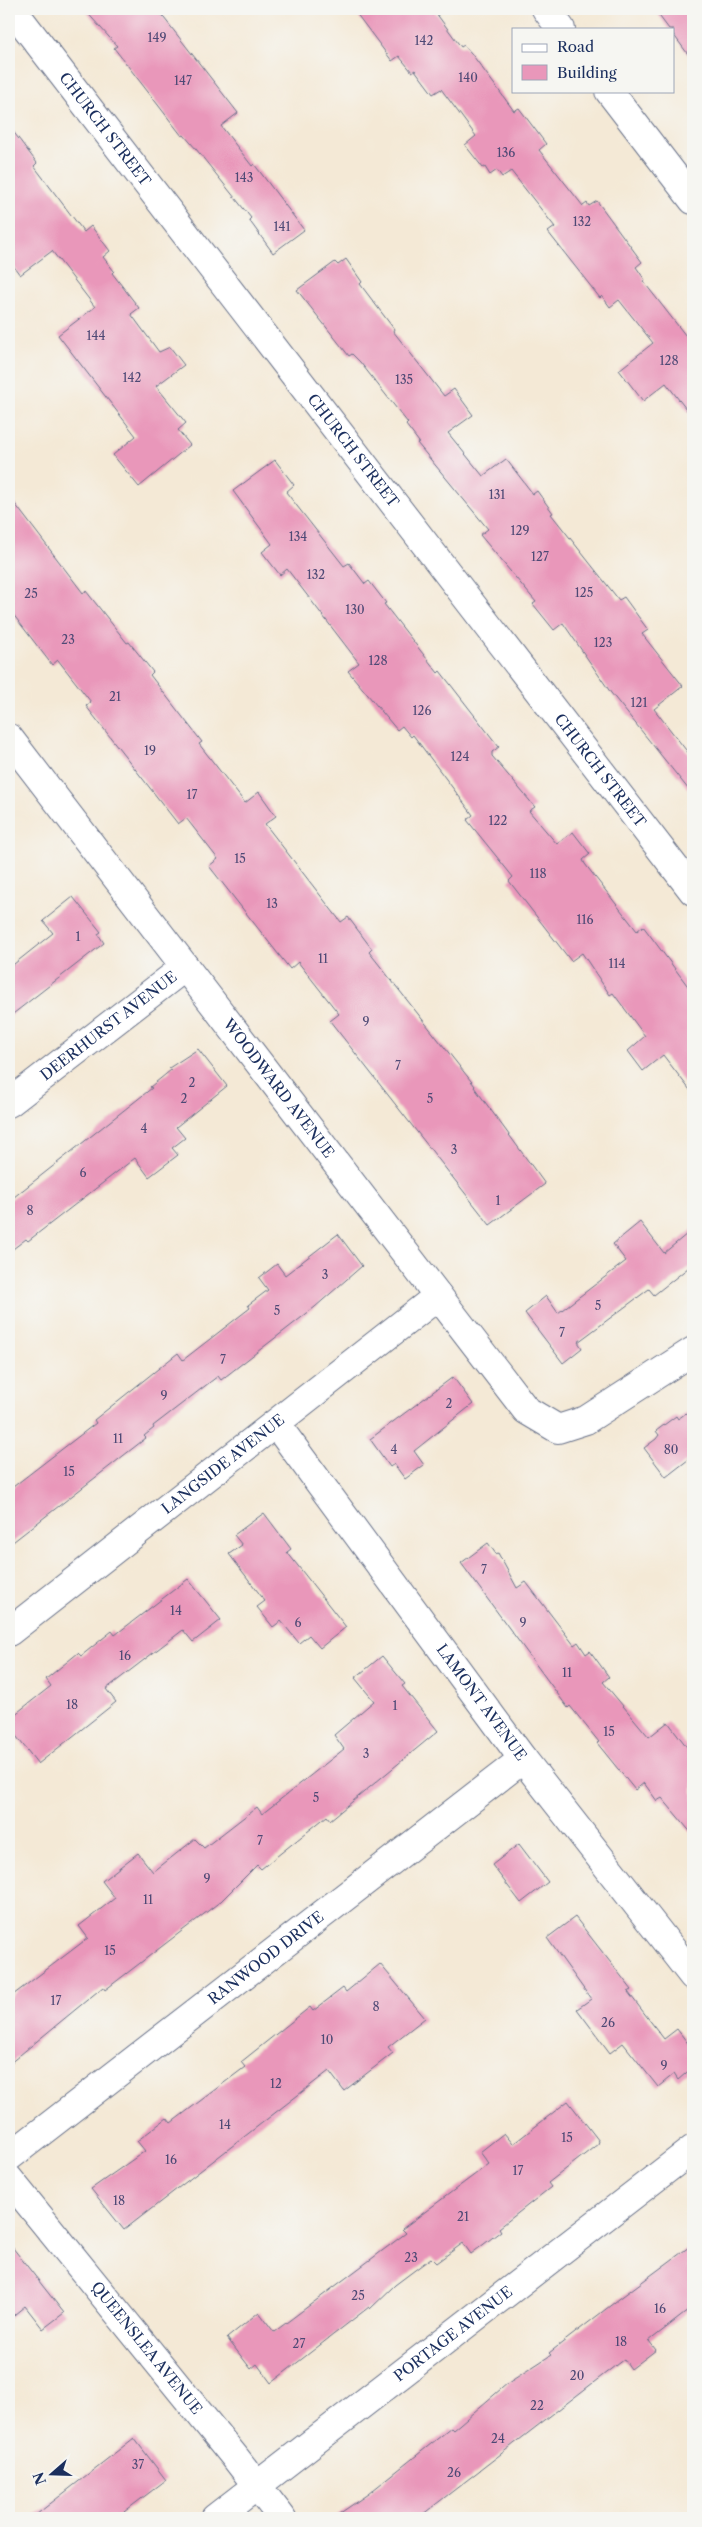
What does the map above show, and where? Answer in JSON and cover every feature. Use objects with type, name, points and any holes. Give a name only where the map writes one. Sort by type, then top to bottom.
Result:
[{"type":"street","name":"CHURCH STREET","points":[[12,9],[693,891]]},
{"type":"street","points":[[546,9],[560,28]]},
{"type":"street","points":[[610,92],[693,200]]},
{"type":"street","name":"WOODWARD AVENUE","points":[[9,738],[526,1410],[558,1428],[586,1420],[693,1351]]},
{"type":"street","name":"DEERHURST AVENUE","points":[[9,1103],[185,967]]},
{"type":"street","name":"LANGSIDE AVENUE","points":[[9,1632],[438,1296]]},
{"type":"street","name":"LAMONT AVENUE","points":[[276,1424],[523,1759],[693,1976]]},
{"type":"street","name":"RANWOOD DRIVE","points":[[9,2156],[523,1759]]},
{"type":"street","name":"PORTAGE AVENUE","points":[[215,2518],[693,2150]]},
{"type":"street","name":"QUEENSLEA AVENUE","points":[[9,2179],[282,2518]]},
{"type":"building","points":[[84,9],[157,9],[238,113],[221,126],[252,166],[254,164],[304,230],[273,253],[249,220],[251,218],[196,149],[184,135],[182,136],[114,48],[117,46]]},
{"type":"building","points":[[353,9],[433,9],[461,47],[464,45],[471,53],[514,111],[519,108],[546,144],[539,150],[583,206],[587,203],[589,206],[597,201],[642,262],[636,267],[645,280],[643,281],[693,345],[693,418],[666,383],[643,401],[619,370],[653,343],[619,300],[610,307],[602,296],[600,298],[548,232],[555,227],[511,171],[502,177],[497,170],[490,175],[485,167],[483,168],[465,145],[476,136],[441,89],[433,94],[415,70],[412,72],[399,56],[392,61]]},
{"type":"building","points":[[654,9],[693,9],[693,61],[674,35],[674,28],[668,28]]},
{"type":"building","points":[[9,126],[37,163],[34,166],[84,232],[91,226],[110,251],[103,257],[114,271],[112,273],[139,308],[131,314],[159,352],[170,347],[184,365],[156,386],[186,423],[178,430],[190,445],[139,487],[113,455],[136,436],[58,335],[95,307],[52,251],[20,275],[9,260]]},
{"type":"building","points":[[346,259],[362,282],[360,284],[394,329],[393,331],[444,396],[454,389],[473,415],[448,433],[483,476],[506,459],[533,494],[537,491],[553,513],[551,514],[619,600],[624,597],[648,630],[642,634],[683,686],[654,709],[693,759],[693,795],[611,693],[563,623],[554,630],[533,604],[536,602],[480,535],[488,529],[417,443],[419,442],[406,425],[408,423],[360,362],[352,354],[349,356],[297,290],[335,262],[338,265]]},
{"type":"building","points":[[275,460],[294,485],[286,492],[344,566],[349,563],[365,584],[369,581],[386,603],[384,604],[438,673],[440,671],[499,747],[492,752],[492,756],[535,807],[529,811],[557,844],[573,832],[590,854],[583,860],[585,864],[637,931],[643,926],[693,993],[693,1094],[663,1055],[643,1071],[628,1051],[645,1036],[613,993],[610,995],[582,953],[571,961],[509,881],[513,877],[467,820],[473,815],[413,735],[411,737],[402,726],[397,730],[348,671],[359,663],[287,569],[280,575],[262,552],[272,544],[233,491]]},
{"type":"building","points":[[9,496],[83,593],[86,591],[127,643],[129,642],[153,672],[150,675],[202,742],[199,744],[245,803],[259,792],[276,816],[265,824],[341,922],[348,917],[372,949],[369,952],[475,1086],[545,1184],[490,1225],[330,1021],[339,1014],[298,962],[290,969],[209,866],[218,859],[186,818],[178,824],[86,706],[91,702],[58,660],[52,665],[9,609]]},
{"type":"building","points":[[73,897],[101,932],[98,934],[104,943],[9,1017],[9,968],[53,933],[43,921]]},
{"type":"building","points":[[198,1049],[227,1086],[176,1127],[185,1138],[172,1148],[178,1155],[149,1177],[135,1158],[28,1241],[26,1239],[9,1252],[9,1201],[152,1088],[150,1087],[171,1070],[169,1068]]},
{"type":"building","points":[[640,1222],[664,1253],[693,1229],[693,1264],[654,1295],[649,1289],[578,1342],[582,1348],[563,1363],[525,1313],[546,1296],[558,1313],[626,1261],[613,1244]]},
{"type":"building","points":[[338,1234],[362,1266],[315,1307],[221,1380],[218,1376],[153,1426],[154,1428],[144,1436],[146,1438],[9,1545],[9,1490],[96,1423],[94,1420],[178,1353],[183,1360],[250,1308],[248,1305],[268,1290],[259,1278],[277,1264],[285,1275]]},
{"type":"building","points":[[453,1377],[473,1404],[414,1451],[424,1465],[405,1479],[394,1464],[390,1467],[370,1439]]},
{"type":"building","points":[[693,1408],[693,1456],[666,1477],[644,1448],[659,1435],[656,1431],[676,1416],[678,1419]]},
{"type":"building","points":[[264,1513],[291,1549],[287,1552],[346,1627],[320,1648],[309,1635],[299,1643],[281,1621],[273,1627],[257,1607],[265,1601],[229,1554],[242,1545],[234,1535]]},
{"type":"building","points":[[488,1543],[496,1554],[498,1553],[517,1588],[526,1582],[574,1645],[578,1642],[586,1654],[590,1651],[609,1677],[603,1682],[649,1737],[668,1722],[693,1755],[693,1835],[662,1798],[657,1801],[644,1783],[635,1790],[570,1706],[568,1708],[461,1563]]},
{"type":"building","points":[[188,1579],[221,1620],[193,1642],[183,1630],[106,1689],[116,1702],[38,1764],[9,1727],[9,1719],[51,1686],[46,1679],[78,1653],[81,1656],[112,1631],[115,1635]]},
{"type":"building","points":[[382,1656],[405,1684],[402,1686],[438,1731],[330,1820],[327,1816],[261,1869],[257,1865],[221,1901],[105,1990],[103,1987],[9,2064],[9,1998],[88,1938],[79,1926],[115,1898],[102,1881],[138,1853],[153,1872],[195,1839],[204,1848],[257,1807],[262,1814],[344,1749],[334,1735],[374,1701],[355,1678]]},
{"type":"building","points":[[519,1844],[548,1882],[521,1903],[492,1865]]},
{"type":"building","points":[[575,1917],[632,1990],[628,1992],[664,2039],[677,2029],[693,2050],[693,2067],[678,2080],[674,2074],[658,2087],[623,2043],[610,2053],[577,2009],[591,1999],[547,1938]]},
{"type":"building","points":[[380,1964],[425,2018],[388,2047],[393,2053],[344,2091],[329,2071],[124,2230],[91,2189],[145,2151],[137,2141],[167,2118],[171,2123],[245,2067],[241,2062],[310,2007],[313,2011],[343,1988],[346,1992]]},
{"type":"building","points":[[568,2101],[599,2141],[598,2144],[548,2183],[551,2187],[499,2228],[501,2231],[471,2254],[463,2243],[436,2263],[431,2258],[395,2285],[370,2309],[369,2307],[271,2383],[257,2364],[251,2369],[227,2338],[259,2312],[274,2332],[406,2233],[402,2229],[489,2164],[480,2152],[504,2133],[513,2144]]},
{"type":"building","points":[[9,2243],[64,2313],[43,2329],[25,2306],[9,2319]]},
{"type":"building","points":[[693,2244],[693,2307],[649,2341],[656,2350],[631,2369],[624,2359],[418,2518],[333,2518],[368,2494],[451,2428],[453,2430],[508,2383],[551,2355],[549,2353]]},
{"type":"building","points":[[134,2438],[166,2480],[116,2518],[32,2518]]}]
